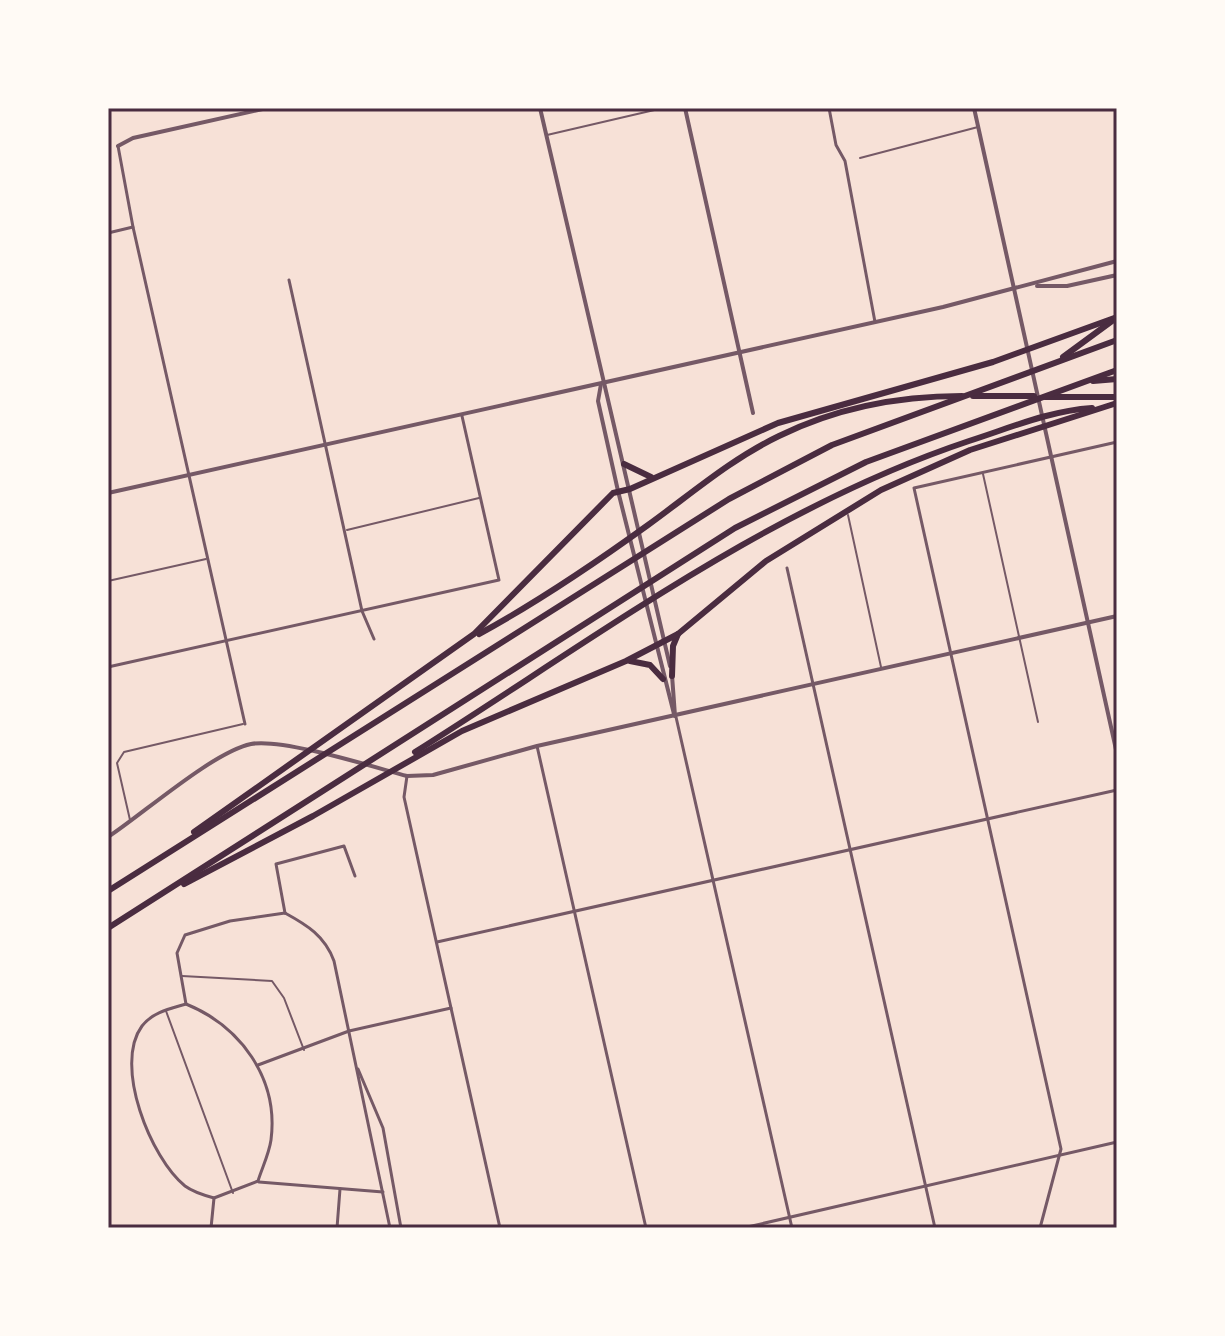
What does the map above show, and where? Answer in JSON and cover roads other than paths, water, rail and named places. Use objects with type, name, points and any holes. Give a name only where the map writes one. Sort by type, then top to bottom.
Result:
[{"type":"highway","points":[[1057,362],[1117,317]]},
{"type":"highway","points":[[152,862],[458,645],[499,611],[618,491],[630,489],[651,477],[812,411],[993,362],[1117,317]]},
{"type":"highway","points":[[108,891],[729,499],[832,445],[1117,340]]},
{"type":"highway","points":[[108,928],[735,528],[829,478],[1005,409],[1117,370]]},
{"type":"highway","points":[[1085,380],[1117,379]]},
{"type":"highway","points":[[458,645],[526,607],[736,460],[778,436],[831,415],[904,398],[1117,402]]},
{"type":"highway","points":[[163,894],[324,810],[462,731],[626,661],[678,634],[742,580],[842,512],[911,475],[996,441],[1117,402]]},
{"type":"highway","points":[[324,810],[761,534],[876,476],[967,442],[1056,412],[1117,402]]},
{"type":"highway","points":[[624,464],[651,477]]},
{"type":"highway","points":[[672,676],[673,646],[678,634]]},
{"type":"highway","points":[[626,661],[650,665],[663,679]]},
{"type":"street","points":[[245,724],[133,227],[118,146],[133,138],[267,108]]},
{"type":"street","points":[[540,108],[601,382],[624,464],[665,641],[675,716]]},
{"type":"street","points":[[685,108],[753,413]]},
{"type":"street","points":[[829,108],[836,145],[845,161],[875,322]]},
{"type":"street","points":[[974,108],[1117,754]]},
{"type":"street","points":[[108,233],[133,227]]},
{"type":"street","points":[[1034,286],[1063,273],[1117,261]]},
{"type":"street","points":[[108,493],[1013,290],[1034,286],[1067,286],[1117,275]]},
{"type":"street","points":[[289,280],[347,530],[362,611],[374,639]]},
{"type":"street","points":[[601,382],[598,401],[618,491],[663,679],[675,716],[792,1228]]},
{"type":"street","points":[[108,667],[499,580],[461,414]]},
{"type":"street","points":[[1040,1228],[1060,1155],[914,488],[1117,442]]},
{"type":"street","points":[[787,568],[935,1228]]},
{"type":"street","points":[[108,837],[239,748],[263,744],[407,776],[433,775],[537,746],[1117,616]]},
{"type":"street","points":[[537,746],[646,1228]]},
{"type":"street","points":[[407,776],[404,797],[500,1228]]},
{"type":"street","points":[[437,942],[1117,790]]},
{"type":"street","points":[[285,913],[276,864],[344,846],[355,876]]},
{"type":"street","points":[[186,1004],[177,953],[185,935],[230,921],[285,913],[312,928],[330,948],[390,1228]]},
{"type":"street","points":[[258,1181],[271,1139],[267,1095],[258,1065],[224,1023],[186,1004],[154,1014],[141,1028],[133,1047],[133,1075],[140,1111],[167,1167],[184,1185],[214,1198],[258,1181],[383,1192]]},
{"type":"street","points":[[258,1065],[349,1031],[451,1008]]},
{"type":"street","points":[[357,1066],[383,1128],[401,1228]]},
{"type":"street","points":[[743,1228],[1117,1142]]},
{"type":"street","points":[[337,1228],[340,1189]]},
{"type":"street","points":[[211,1228],[214,1198]]},
{"type":"lane","points":[[546,135],[663,108]]},
{"type":"lane","points":[[860,158],[978,127]]},
{"type":"lane","points":[[983,473],[1038,722]]},
{"type":"lane","points":[[347,530],[480,498]]},
{"type":"lane","points":[[848,515],[882,670]]},
{"type":"lane","points":[[108,581],[206,559]]},
{"type":"lane","points":[[131,822],[117,763],[124,752],[245,724]]},
{"type":"lane","points":[[180,977],[272,981],[284,998],[304,1050]]},
{"type":"lane","points":[[165,1010],[233,1193]]}]
